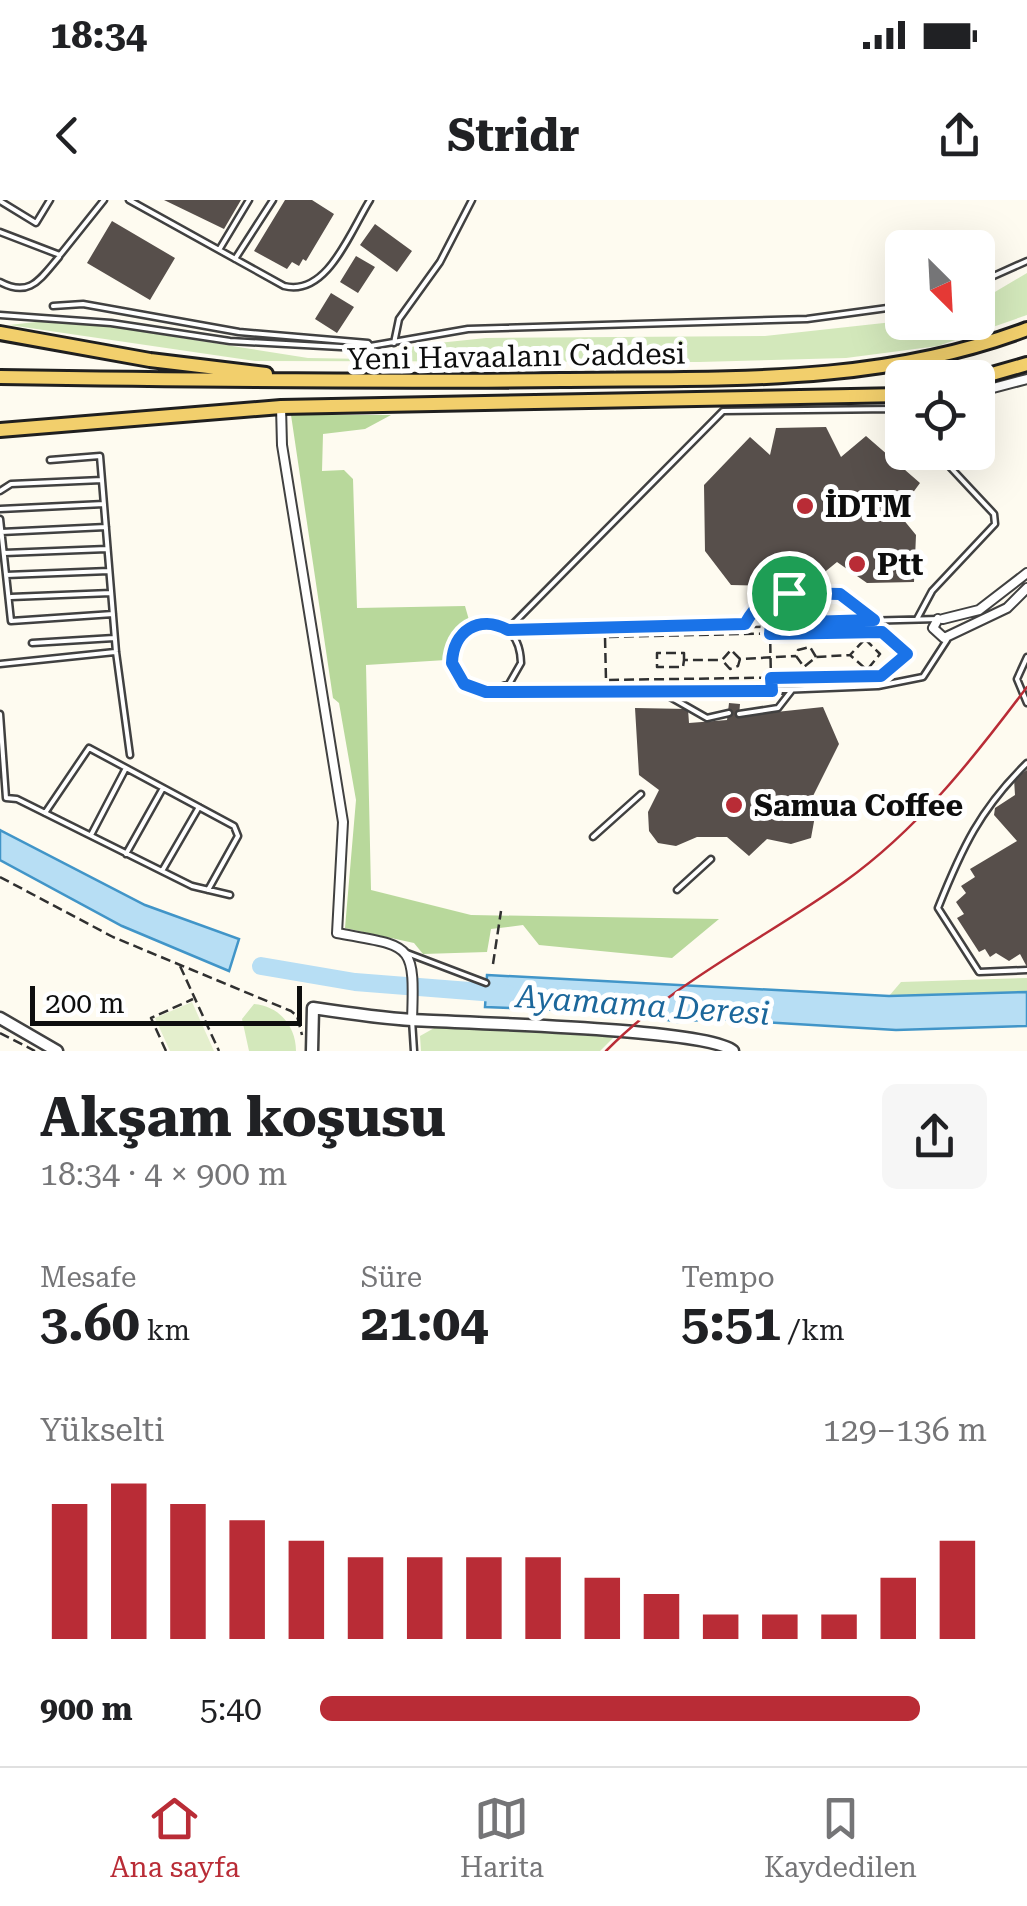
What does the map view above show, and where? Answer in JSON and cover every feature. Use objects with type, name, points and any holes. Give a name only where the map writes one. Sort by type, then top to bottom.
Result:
[{"type":"main road","name":"Yeni Havaalanı Caddesi","points":[[0,377],[323,382],[812,377],[901,366],[982,346],[1027,329]]},
{"type":"main road","points":[[0,333],[150,360],[323,382]]},
{"type":"main road","points":[[995,373],[1027,364]]},
{"type":"main road","name":"Yeni Havaalanı Caddesi","points":[[0,430],[282,407],[885,395]]},
{"type":"main road","points":[[0,440],[48,427]]},
{"type":"street","points":[[995,388],[1027,380]]},
{"type":"street","points":[[282,407],[282,446],[343,822],[337,933],[396,944],[407,953],[414,971],[412,1015]]},
{"type":"street","points":[[1027,573],[978,610],[941,618],[932,624],[935,633],[944,638],[951,636],[1007,608],[1027,588]]},
{"type":"street","points":[[312,1051],[312,1008],[555,1026],[730,1048]]},
{"type":"street","points":[[0,1018],[57,1051]]},
{"type":"lane","points":[[0,201],[36,223],[50,200]]},
{"type":"lane","points":[[0,282],[16,291],[35,286],[104,200]]},
{"type":"lane","points":[[129,200],[284,286],[301,290],[313,286],[370,200]]},
{"type":"lane","points":[[220,250],[249,200]]},
{"type":"lane","points":[[234,259],[272,200]]},
{"type":"lane","points":[[394,343],[399,319],[440,262],[472,200]]},
{"type":"lane","points":[[0,232],[60,256]]},
{"type":"lane","points":[[995,275],[1027,261]]},
{"type":"lane","points":[[53,306],[83,304],[239,332],[368,343],[372,348]]},
{"type":"lane","points":[[0,314],[112,322],[230,341],[372,348],[468,329],[807,319],[885,308]]},
{"type":"lane","points":[[508,630],[722,411],[885,409]]},
{"type":"lane","points":[[50,460],[100,456],[114,638],[130,755]]},
{"type":"lane","points":[[916,619],[932,591],[995,524],[994,514],[953,470]]},
{"type":"lane","points":[[0,491],[11,484],[102,480]]},
{"type":"lane","points":[[0,509],[104,504]]},
{"type":"lane","points":[[0,519],[11,621],[112,614]]},
{"type":"lane","points":[[2,532],[106,526]]},
{"type":"lane","points":[[4,554],[107,549]]},
{"type":"lane","points":[[6,574],[109,571]]},
{"type":"lane","points":[[8,597],[111,593]]},
{"type":"lane","points":[[745,624],[755,606],[768,596],[789,593],[840,594],[874,620]]},
{"type":"lane","points":[[941,618],[508,630],[488,623],[465,630],[452,650],[456,674],[474,690],[486,692],[772,691],[878,686],[923,677],[951,636]]},
{"type":"lane","points":[[486,692],[498,690],[517,674],[521,650],[508,630]]},
{"type":"lane","points":[[32,643],[114,638]]},
{"type":"lane","points":[[0,664],[116,652]]},
{"type":"lane","points":[[1027,656],[1017,679],[1027,703]]},
{"type":"lane","points":[[739,714],[778,708],[792,690]]},
{"type":"lane","points":[[663,693],[707,718],[729,714]]},
{"type":"lane","points":[[0,714],[6,798],[17,799],[162,871],[230,895]]},
{"type":"lane","points":[[44,814],[89,748],[234,826],[238,836],[208,890]]},
{"type":"lane","points":[[1027,763],[992,797],[966,839],[938,908],[979,972],[1027,970]]},
{"type":"lane","points":[[90,836],[126,768]]},
{"type":"lane","points":[[126,854],[162,788]]},
{"type":"lane","points":[[593,838],[641,794]]},
{"type":"lane","points":[[162,871],[199,808]]},
{"type":"lane","points":[[677,890],[710,859]]},
{"type":"lane","points":[[407,953],[486,983]]},
{"type":"lane","points":[[412,1015],[414,1051]]},
{"type":"path","points":[[771,623],[772,691]]},
{"type":"path","points":[[882,632],[907,654],[881,676],[606,680],[605,637],[770,634],[882,632]]},
{"type":"path","points":[[796,656],[804,667],[816,657],[850,656],[866,670],[880,654],[864,639],[850,656]]},
{"type":"path","points":[[796,656],[798,650],[810,647],[816,657]]},
{"type":"path","points":[[684,660],[722,660],[731,650],[740,659],[796,656]]},
{"type":"path","points":[[657,653],[684,653],[684,660],[683,667],[656,667],[657,653]]},
{"type":"path","points":[[722,660],[730,669],[738,666],[740,659]]},
{"type":"path","points":[[0,877],[113,937],[291,1010],[300,1022],[302,1051]]},
{"type":"path","points":[[493,964],[501,911]]},
{"type":"path","points":[[180,966],[219,1051]]},
{"type":"path","points":[[166,1051],[151,1018],[194,998]]},
{"type":"path","points":[[0,1033],[35,1051]]},
{"type":"green space","points":[[1027,273],[1027,315],[995,326],[995,292]]},
{"type":"green space","points":[[62,319],[308,358],[369,359],[419,345],[486,338],[765,336],[885,323],[885,340],[955,340],[938,346],[846,358],[699,362],[255,361],[9,325]]},
{"type":"green space","points":[[291,415],[391,415],[365,429],[323,434],[322,471],[344,470],[353,479],[357,608],[465,606],[469,620],[450,643],[446,660],[366,665],[371,890],[471,915],[719,919],[672,958],[539,945],[523,925],[491,929],[487,952],[423,954],[414,943],[345,928],[356,800],[339,703],[333,698]]},
{"type":"green space","points":[[1027,978],[1027,992],[889,996],[901,982]]},
{"type":"green space","points":[[192,1002],[214,1051],[170,1051],[155,1018]]},
{"type":"green space","points":[[254,1004],[271,1009],[284,1019],[293,1033],[296,1051],[249,1051],[242,1019]]},
{"type":"green space","points":[[436,1027],[614,1037],[600,1051],[421,1051],[420,1036]]},
{"type":"water","points":[[0,830],[145,905],[239,939],[229,971],[122,926],[0,860]]},
{"type":"water","points":[[487,975],[889,996],[1027,992],[1027,1026],[896,1030],[714,1019],[677,1022],[634,1013],[485,1007]]},
{"type":"building","points":[[164,200],[241,200],[224,229]]},
{"type":"building","points":[[285,200],[312,200],[334,214],[306,261],[303,259],[299,266],[292,262],[287,269],[254,251]]},
{"type":"building","points":[[112,221],[175,258],[150,300],[87,263]]},
{"type":"building","points":[[375,224],[412,251],[397,272],[360,245]]},
{"type":"building","points":[[356,256],[375,267],[358,293],[340,282]]},
{"type":"building","points":[[331,293],[354,307],[337,333],[315,319]]},
{"type":"building","name":"İDTM","points":[[826,427],[841,457],[866,436],[885,453],[885,470],[905,470],[920,483],[898,513],[916,535],[914,582],[867,583],[837,562],[810,584],[780,564],[779,586],[731,585],[705,551],[704,485],[750,437],[770,455],[776,428]]},
{"type":"building","points":[[729,703],[740,704],[739,716],[823,707],[839,744],[813,796],[811,838],[791,844],[767,839],[749,856],[727,837],[697,837],[676,846],[658,843],[649,831],[648,812],[659,790],[639,775],[635,708],[688,709],[689,723],[727,720]]},
{"type":"building","points":[[1027,770],[1027,967],[1020,954],[1009,961],[996,953],[990,957],[985,949],[979,952],[957,918],[964,914],[956,902],[966,893],[961,886],[975,877],[970,869],[1017,841],[994,815],[995,808],[1015,795],[1014,779]]},
{"type":"waterway","name":"Ayamama Deresi","points":[[261,966],[355,982],[508,994]]},
{"type":"railway","points":[[606,1051],[661,1003],[871,862],[943,792],[1027,687]]},
{"type":"place","name":"İDTM","points":[[805,506]]},
{"type":"place","name":"Ptt","points":[[857,564]]},
{"type":"place","name":"Samua Coffee","points":[[734,805]]},
{"type":"route","points":[[789,593],[840,594],[874,620],[771,623],[770,634],[882,632],[907,654],[881,676],[771,678],[772,691],[728,692],[486,692],[464,684],[452,663],[457,639],[476,624],[488,623],[508,630],[745,624],[755,606],[768,596],[789,593]]}]
